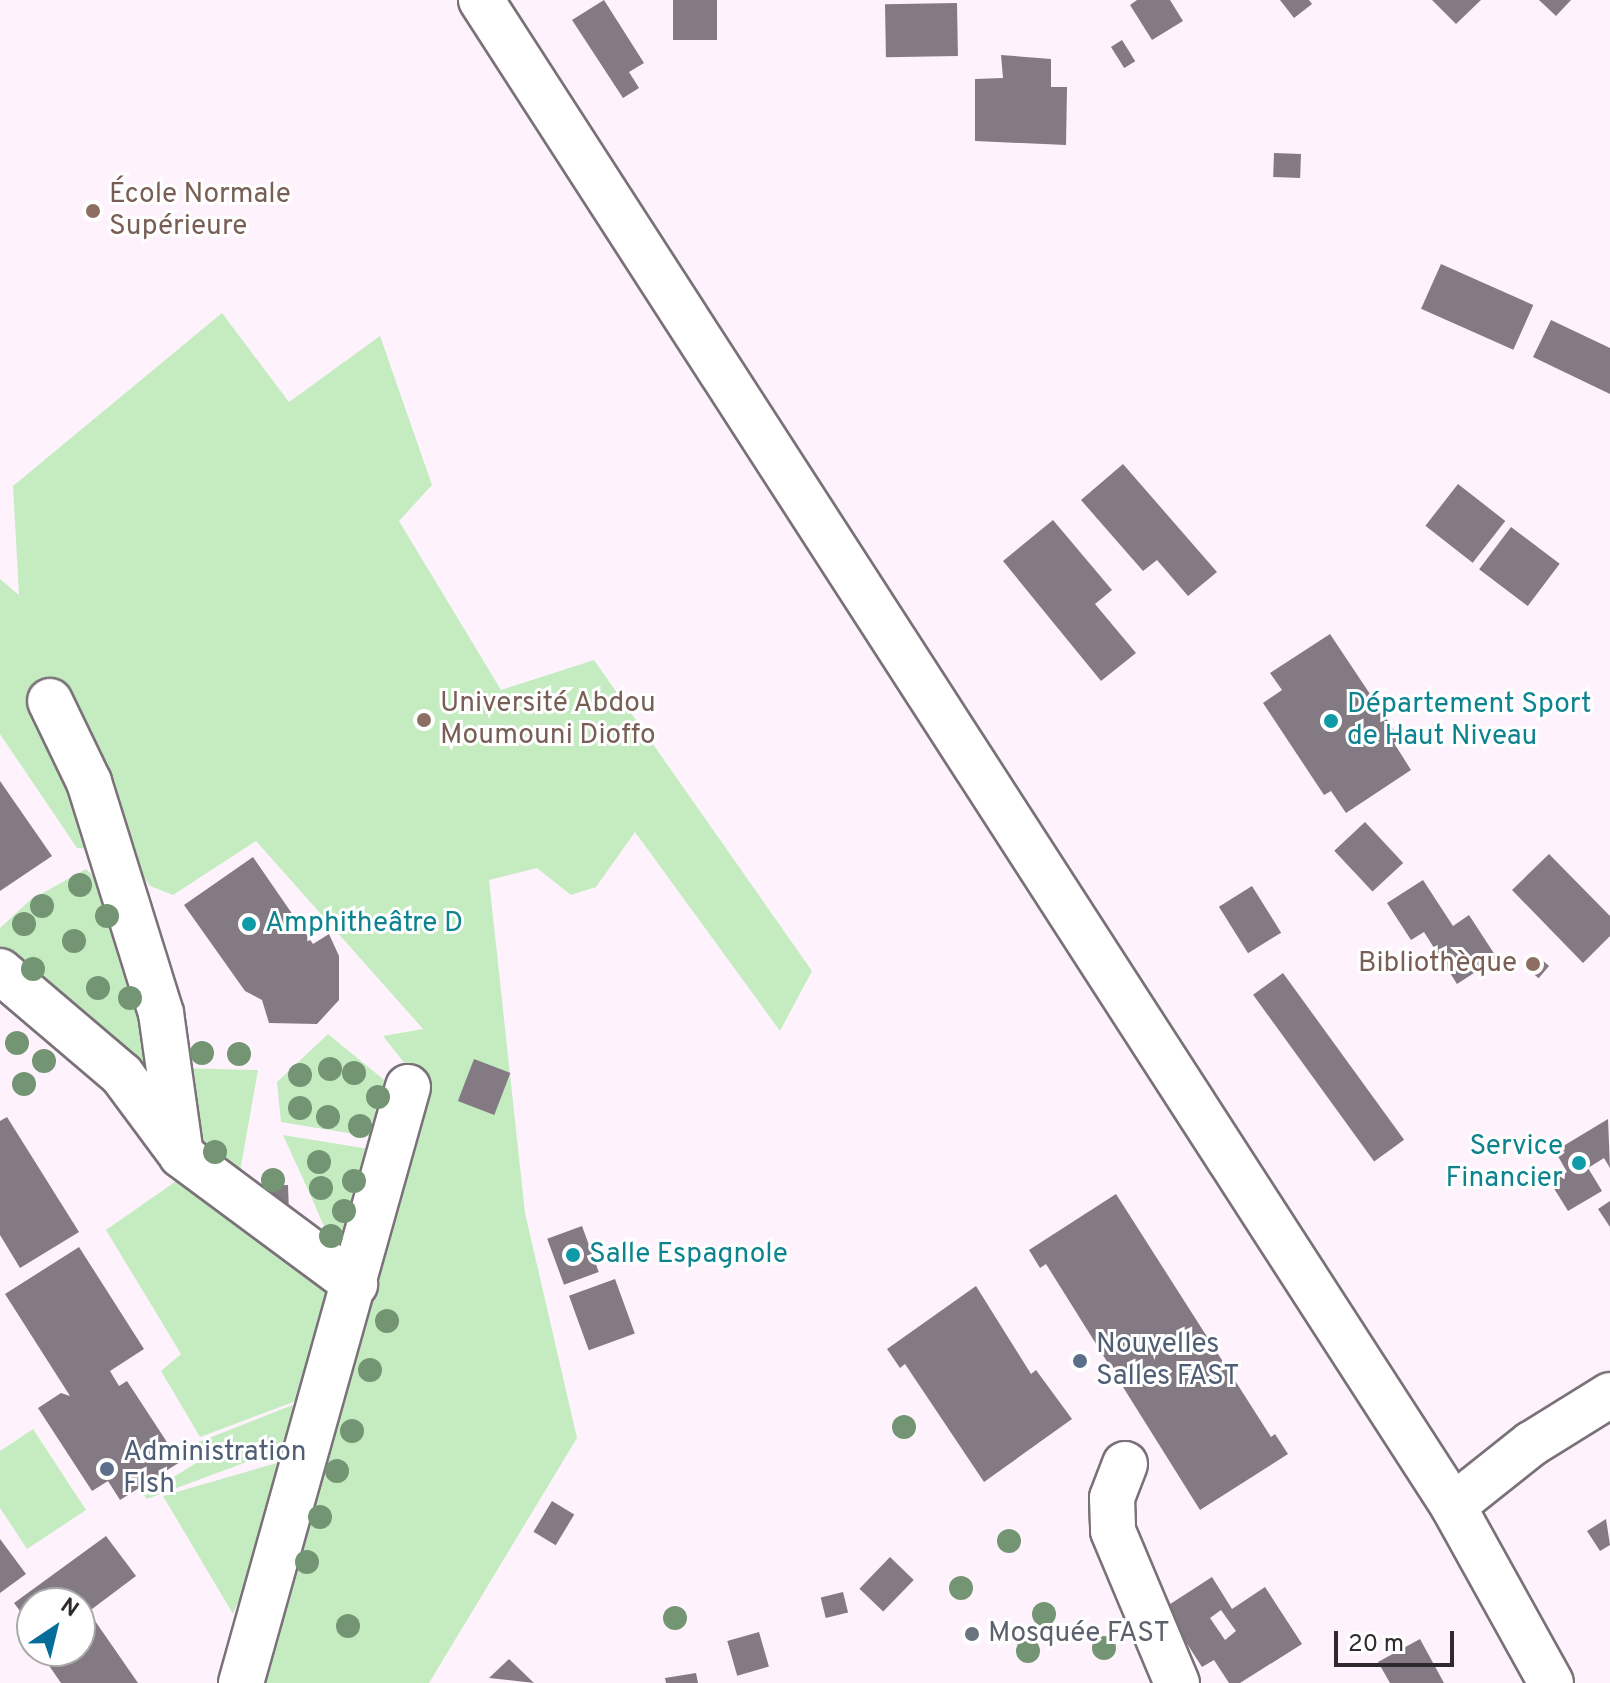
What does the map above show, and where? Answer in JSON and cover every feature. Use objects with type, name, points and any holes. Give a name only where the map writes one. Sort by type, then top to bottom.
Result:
[{"type":"lane","points":[[481,0],[1453,1506],[1551,1683]]},
{"type":"lane","points":[[50,701],[89,782],[157,998],[181,1155]]},
{"type":"lane","points":[[0,971],[122,1075],[181,1155],[355,1284]]},
{"type":"lane","points":[[241,1683],[408,1087]]},
{"type":"lane","points":[[1453,1506],[1531,1444],[1610,1395]]},
{"type":"lane","points":[[1125,1464],[1112,1498],[1113,1531],[1177,1683]]},
{"type":"green space","points":[[222,313],[289,402],[380,336],[432,485],[399,521],[501,690],[594,660],[812,971],[780,1031],[635,832],[596,887],[571,895],[537,868],[489,880],[525,1213],[577,1438],[429,1683],[240,1683],[421,1084],[383,1036],[423,1029],[256,841],[173,895],[150,886],[126,850],[77,848],[0,734],[0,579],[19,595],[13,486]]},
{"type":"green space","points":[[86,869],[104,886],[171,1131],[0,964],[0,928],[30,900]]},
{"type":"green space","points":[[328,1034],[394,1088],[378,1138],[281,1122],[277,1082]]},
{"type":"green space","points":[[176,1068],[258,1070],[238,1183],[187,1151]]},
{"type":"green space","points":[[283,1135],[375,1150],[338,1259],[313,1201]]},
{"type":"green space","points":[[192,1170],[352,1286],[323,1391],[200,1437],[161,1371],[181,1354],[106,1230]]},
{"type":"green space","points":[[295,1404],[303,1441],[147,1499],[144,1495],[198,1462],[191,1445]]},
{"type":"green space","points":[[33,1429],[86,1510],[27,1549],[0,1508],[0,1451]]},
{"type":"green space","points":[[301,1456],[233,1614],[163,1496]]},
{"type":"building","points":[[604,0],[644,63],[629,72],[639,88],[623,98],[572,20]]},
{"type":"building","points":[[673,0],[717,0],[717,40],[673,40]]},
{"type":"building","points":[[1137,0],[1170,0],[1183,21],[1152,40],[1130,5]]},
{"type":"building","points":[[1280,0],[1309,0],[1312,4],[1294,18]]},
{"type":"building","points":[[1432,0],[1481,0],[1456,24]]},
{"type":"building","points":[[1539,0],[1571,0],[1556,16]]},
{"type":"building","points":[[957,3],[958,56],[886,57],[885,4]]},
{"type":"building","points":[[1122,40],[1135,61],[1124,68],[1111,47]]},
{"type":"building","points":[[1001,55],[1051,59],[1051,87],[1067,87],[1066,145],[975,141],[975,79],[1003,78]]},
{"type":"building","points":[[1274,153],[1301,154],[1300,178],[1273,177]]},
{"type":"building","points":[[1441,264],[1533,305],[1513,350],[1421,309]]},
{"type":"building","points":[[1551,320],[1610,348],[1610,394],[1533,357]]},
{"type":"building","points":[[1123,464],[1217,572],[1188,596],[1157,560],[1143,571],[1081,500]]},
{"type":"building","points":[[1458,484],[1505,521],[1473,563],[1425,526]]},
{"type":"building","points":[[1053,520],[1112,590],[1095,604],[1136,653],[1101,681],[1003,561]]},
{"type":"building","points":[[1511,527],[1560,564],[1528,606],[1479,569]]},
{"type":"building","name":"Département Sport de Haut Niveau","points":[[1330,634],[1400,739],[1394,743],[1411,770],[1346,813],[1331,791],[1324,795],[1263,703],[1282,690],[1270,673]]},
{"type":"building","points":[[0,781],[52,856],[0,891]]},
{"type":"building","points":[[1365,822],[1403,863],[1372,892],[1334,851]]},
{"type":"building","points":[[1549,854],[1610,916],[1610,936],[1583,963],[1512,890]]},
{"type":"building","name":"Amphitheâtre D","points":[[253,857],[313,944],[329,934],[339,956],[339,1000],[317,1024],[269,1023],[262,1000],[245,991],[184,905]]},
{"type":"building","points":[[1423,880],[1453,926],[1469,915],[1497,958],[1457,984],[1424,932],[1411,940],[1387,903]]},
{"type":"building","points":[[1252,886],[1281,933],[1248,953],[1219,907]]},
{"type":"building","points":[[1534,953],[1549,966],[1539,978],[1524,965]]},
{"type":"building","points":[[1283,973],[1404,1140],[1374,1161],[1253,995]]},
{"type":"building","points":[[474,1059],[510,1073],[494,1115],[458,1101]]},
{"type":"building","points":[[7,1117],[79,1232],[20,1268],[0,1235],[0,1121]]},
{"type":"building","name":"Service Financier","points":[[1608,1119],[1610,1168],[1604,1158],[1588,1168],[1602,1191],[1568,1211],[1550,1182],[1567,1172],[1555,1151]]},
{"type":"building","points":[[288,1185],[289,1213],[270,1214],[269,1186]]},
{"type":"building","points":[[1116,1194],[1271,1437],[1275,1434],[1288,1454],[1200,1510],[1046,1264],[1040,1268],[1029,1250]]},
{"type":"building","name":"Service Financier","points":[[1610,1201],[1610,1227],[1598,1209]]},
{"type":"building","name":"Salle Espagnole","points":[[582,1226],[599,1272],[564,1285],[547,1239]]},
{"type":"building","points":[[79,1247],[144,1349],[110,1371],[119,1386],[127,1381],[180,1462],[120,1500],[108,1481],[92,1491],[38,1408],[61,1393],[70,1396],[5,1294]]},
{"type":"building","points":[[615,1279],[635,1334],[589,1350],[569,1296]]},
{"type":"building","points":[[976,1286],[1031,1374],[1036,1370],[1072,1419],[984,1482],[905,1364],[900,1368],[887,1349]]},
{"type":"building","points":[[552,1501],[574,1514],[556,1545],[533,1532]]},
{"type":"building","points":[[1606,1519],[1610,1545],[1600,1551],[1587,1531]]},
{"type":"building","points":[[106,1536],[136,1576],[96,1606],[96,1587],[36,1587]]},
{"type":"building","points":[[0,1539],[26,1574],[0,1593]]},
{"type":"building","points":[[890,1557],[914,1580],[883,1612],[859,1589]]},
{"type":"building","points":[[1212,1577],[1232,1609],[1265,1587],[1302,1644],[1240,1683],[1229,1683],[1214,1660],[1202,1667],[1164,1608]],"holes":[[[1221,1610],[1236,1631],[1225,1640],[1210,1618]]]},
{"type":"building","points":[[843,1592],[848,1612],[826,1618],[821,1598]]},
{"type":"building","points":[[96,1622],[138,1683],[61,1683],[50,1667],[96,1667]]},
{"type":"building","points":[[759,1632],[769,1667],[737,1676],[727,1641]]},
{"type":"building","points":[[1420,1639],[1444,1683],[1390,1683],[1378,1662]]},
{"type":"building","points":[[509,1659],[534,1683],[489,1678]]},
{"type":"building","points":[[696,1673],[698,1683],[666,1683],[665,1678]]},
{"type":"place","name":"École Normale Supérieure","points":[[93,211]]},
{"type":"place","name":"Université Abdou Moumouni Dioffo","points":[[424,720]]},
{"type":"place","name":"Département Sport de Haut Niveau","points":[[1331,721]]},
{"type":"place","name":"Amphitheâtre D","points":[[249,924]]},
{"type":"place","name":"Bibliothèque","points":[[1533,964]]},
{"type":"place","name":"Service Financier","points":[[1579,1163]]},
{"type":"place","name":"Salle Espagnole","points":[[573,1255]]},
{"type":"place","name":"Nouvelles Salles FAST","points":[[1080,1361]]},
{"type":"place","name":"Administration Flsh","points":[[107,1469]]},
{"type":"place","name":"Mosquée FAST","points":[[972,1634]]}]
